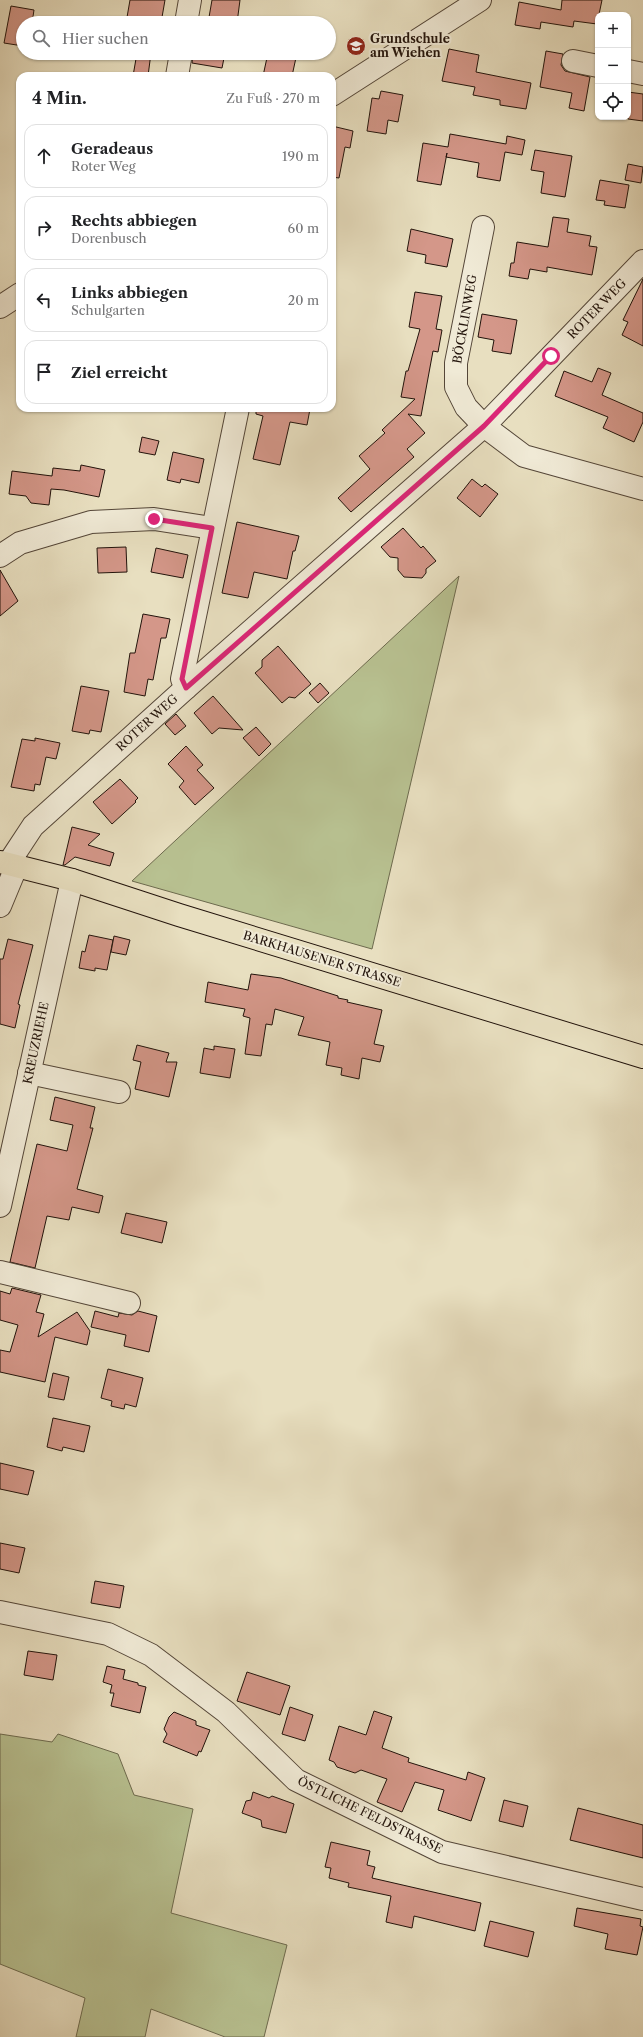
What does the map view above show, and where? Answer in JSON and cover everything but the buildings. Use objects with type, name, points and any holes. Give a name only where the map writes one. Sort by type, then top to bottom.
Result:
[{"type":"main road","name":"BARKHAUSENER STRASSE","points":[[8,864],[72,880],[179,915],[643,1057]]},
{"type":"street","points":[[187,16],[190,0]]},
{"type":"street","points":[[336,92],[480,0]]},
{"type":"street","points":[[178,72],[180,60]]},
{"type":"street","points":[[573,61],[595,65]]},
{"type":"street","points":[[631,72],[643,74]]},
{"type":"street","name":"BÖCKLINWEG","points":[[483,227],[456,362],[456,387],[466,406],[484,426],[524,456],[643,489]]},
{"type":"street","name":"ROTER WEG","points":[[0,906],[8,864],[33,826],[186,688],[484,426],[640,268]]},
{"type":"street","points":[[0,307],[16,297]]},
{"type":"street","points":[[186,688],[182,679],[237,412]]},
{"type":"street","points":[[0,556],[20,543],[90,522],[154,519],[212,528]]},
{"type":"street","name":"KREUZRIEHE","points":[[0,1206],[72,880]]},
{"type":"street","points":[[29,1073],[119,1092]]},
{"type":"street","points":[[0,1272],[129,1303]]},
{"type":"street","name":"ÖSTLICHE FELDSTRASSE","points":[[0,1612],[108,1634],[150,1655],[226,1712],[296,1780],[442,1852],[643,1899]]},
{"type":"green space","points":[[459,576],[372,949],[132,881]]},
{"type":"green space","points":[[0,1734],[52,1742],[58,1734],[118,1754],[134,1795],[193,1809],[171,1913],[287,1945],[264,2037],[225,2037],[151,2009],[145,2037],[76,2037],[85,1998],[0,1964]]},
{"type":"place","name":"Grundschule am Wiehen","points":[[356,46]]},
{"type":"route","points":[[154,519],[212,528],[182,679],[186,688],[484,426],[551,356]]}]
